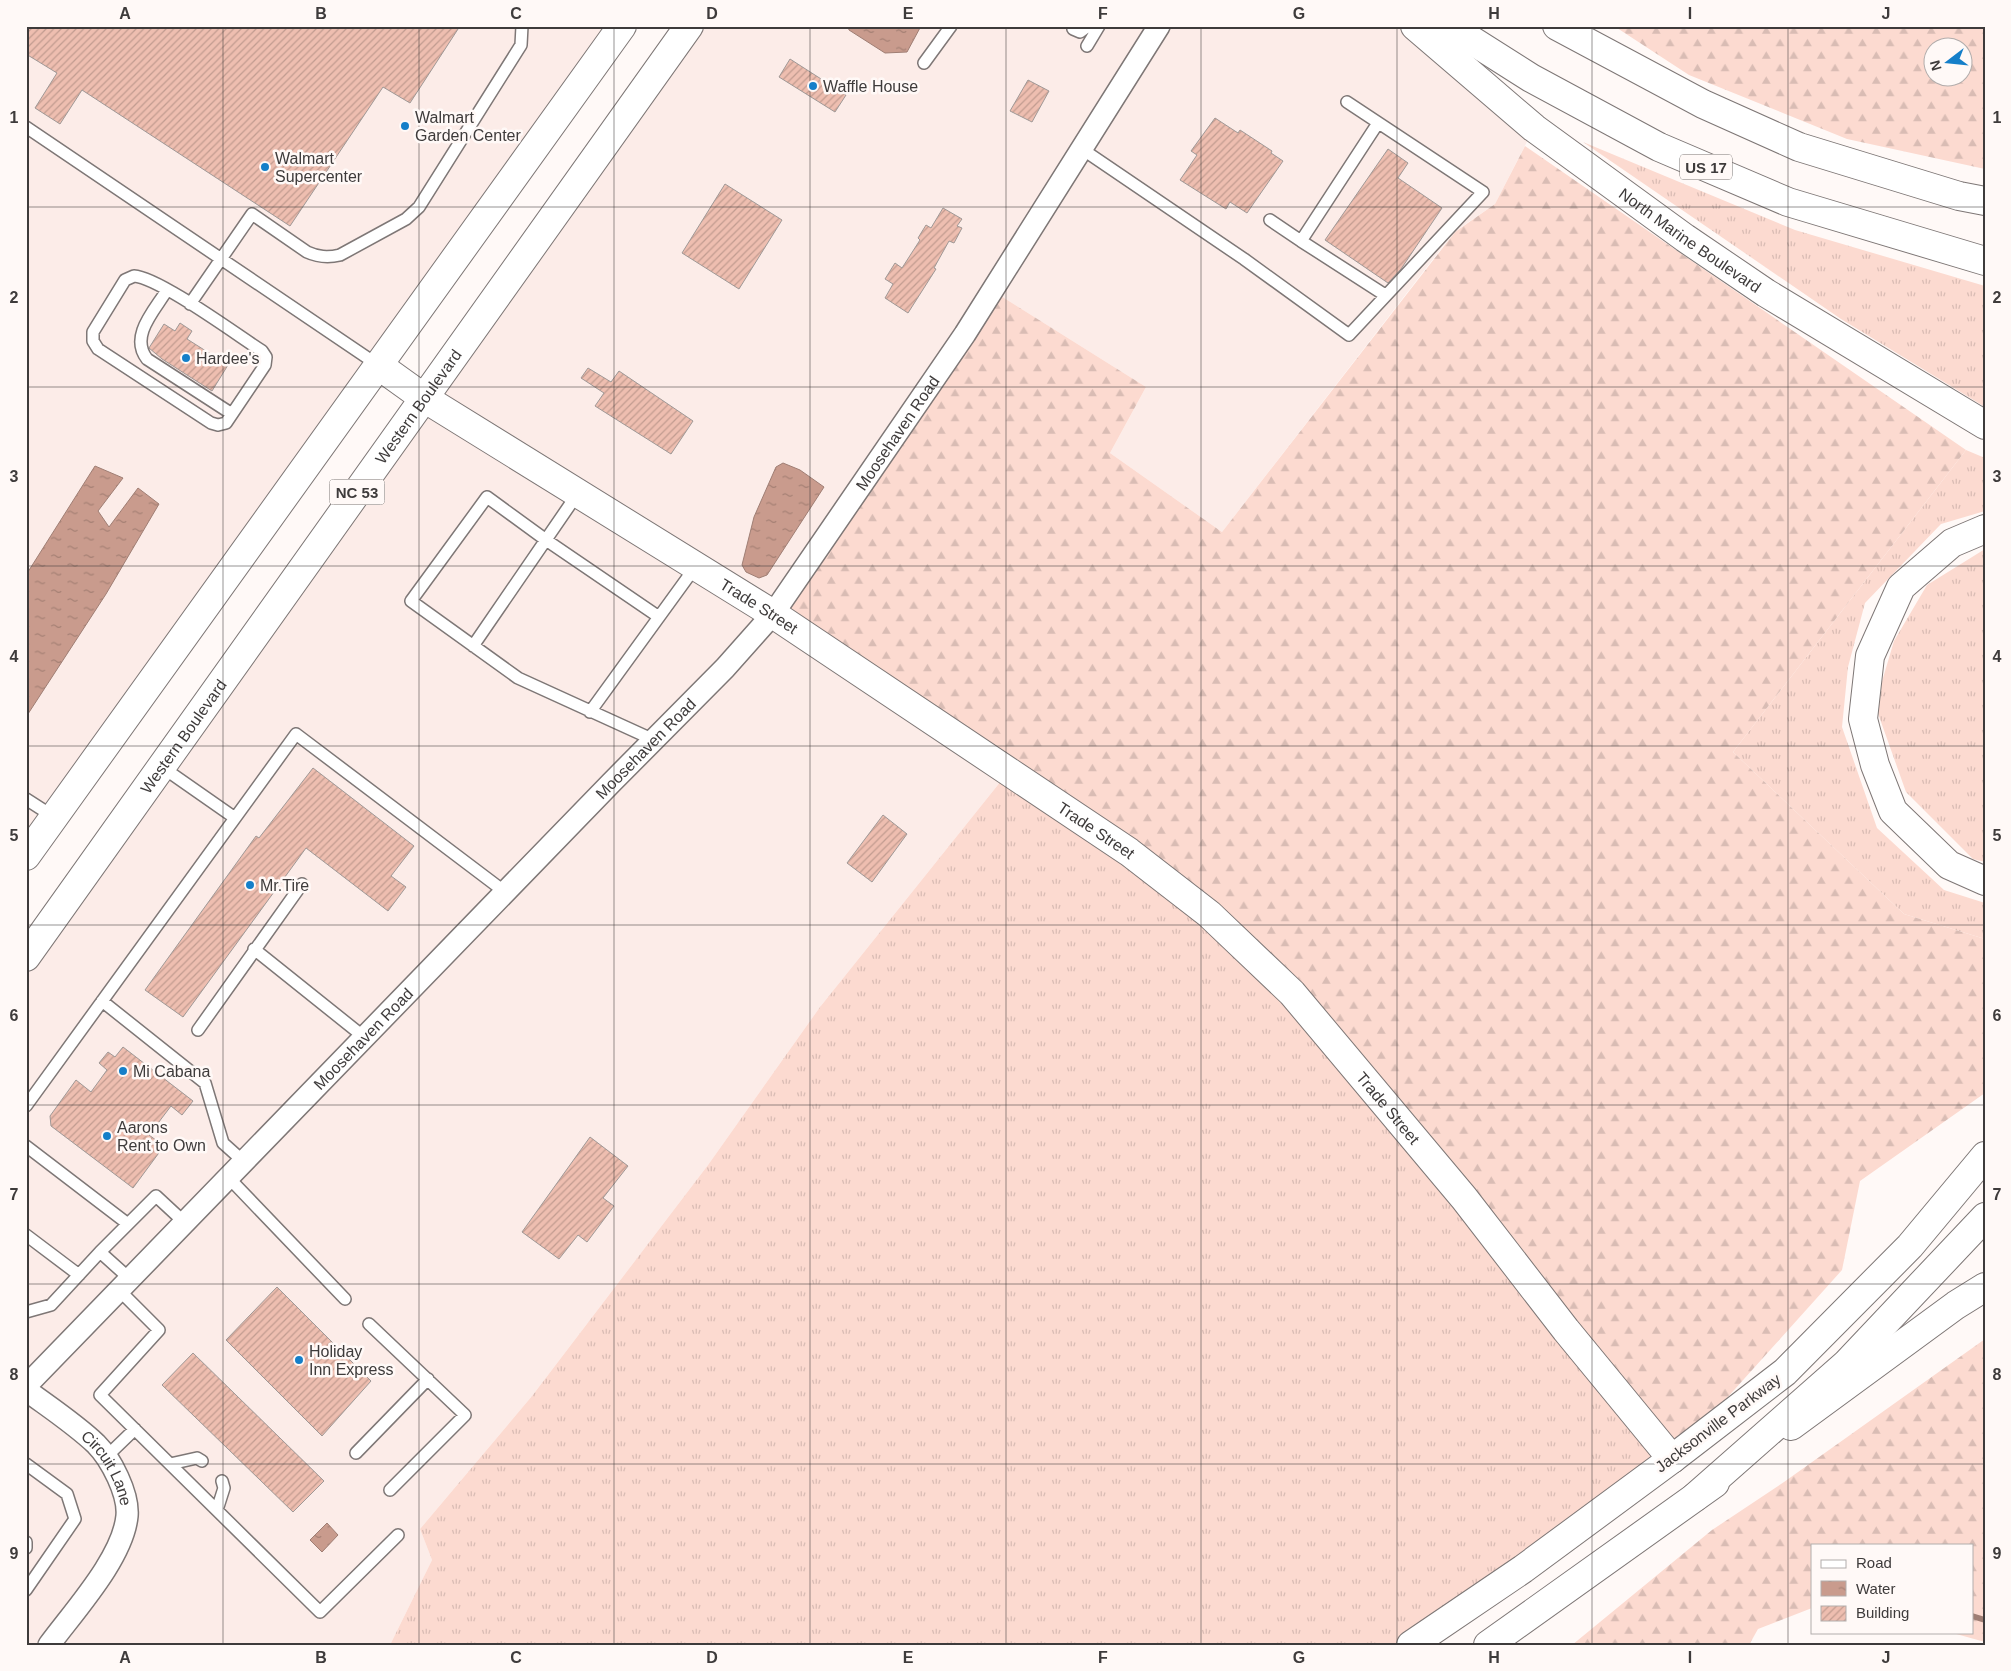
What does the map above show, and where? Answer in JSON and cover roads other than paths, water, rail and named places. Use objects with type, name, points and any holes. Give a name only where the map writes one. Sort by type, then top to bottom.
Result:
[{"type":"main road","points":[[26,856],[622,26]]},
{"type":"main road","name":"Western Boulevard","points":[[26,957],[689,26]]},
{"type":"main road","name":"North Marine Boulevard","points":[[1415,26],[1534,128],[1685,238],[1766,293],[1904,378],[1985,425]]},
{"type":"main road","name":"US 17","points":[[1449,26],[1531,78],[1659,147],[1788,202],[1985,261]]},
{"type":"main road","points":[[1557,26],[1703,104],[1799,146],[1959,196],[1985,201]]},
{"type":"main road","name":"Trade Street","points":[[378,365],[424,398],[773,614],[1129,852],[1210,914],[1292,993],[1464,1198],[1560,1322],[1672,1459]]},
{"type":"main road","points":[[1985,529],[1952,543],[1902,587],[1870,656],[1863,719],[1875,765],[1893,811],[1949,865],[1985,881]]},
{"type":"main road","name":"Jacksonville Parkway","points":[[1410,1645],[1523,1569],[1672,1459],[1785,1372],[1910,1246],[1985,1156]]},
{"type":"main road","points":[[1695,1497],[1846,1364],[1985,1217]]},
{"type":"main road","points":[[1488,1645],[1695,1497],[1956,1305],[1985,1287]]},
{"type":"street","name":"Moosehaven Road","points":[[26,1386],[725,668],[773,614],[965,334],[1159,26]]},
{"type":"street","name":"Circuit Lane","points":[[26,1390],[96,1444],[115,1469],[124,1493],[128,1514],[122,1536],[110,1562],[49,1645]]},
{"type":"lane","points":[[190,304],[252,214],[307,252],[328,258],[340,255],[406,219],[419,208],[521,45],[522,26]]},
{"type":"lane","points":[[924,63],[951,26]]},
{"type":"lane","points":[[1073,29],[1080,32],[1094,27]]},
{"type":"lane","points":[[1087,46],[1094,27]]},
{"type":"lane","points":[[1082,149],[1244,259],[1349,335],[1483,192],[1346,102]]},
{"type":"lane","points":[[1301,241],[1378,123]]},
{"type":"lane","points":[[26,127],[378,365]]},
{"type":"lane","points":[[1270,220],[1385,295]]},
{"type":"lane","points":[[134,276],[143,276],[190,304],[262,351],[266,357],[265,365],[226,423],[218,425],[211,423],[98,349],[93,341],[93,332],[125,280],[134,276]]},
{"type":"lane","points":[[168,290],[144,327],[139,344],[142,352],[147,359],[232,414]]},
{"type":"lane","points":[[473,646],[578,493]]},
{"type":"lane","points":[[654,740],[518,678],[410,601],[487,497],[546,540],[660,616]]},
{"type":"lane","points":[[590,712],[696,566]]},
{"type":"lane","points":[[26,1106],[296,734],[505,892]]},
{"type":"lane","points":[[162,767],[235,818]]},
{"type":"lane","points":[[26,799],[54,817]]},
{"type":"lane","points":[[198,1030],[302,884]]},
{"type":"lane","points":[[254,949],[364,1037]]},
{"type":"lane","points":[[102,1001],[205,1083],[222,1143],[243,1161]]},
{"type":"lane","points":[[26,1146],[128,1224]]},
{"type":"lane","points":[[228,1177],[345,1299]]},
{"type":"lane","points":[[26,1312],[51,1306],[100,1252],[156,1196],[184,1222]]},
{"type":"lane","points":[[26,1236],[79,1275]]},
{"type":"lane","points":[[100,1252],[160,1330],[100,1395],[320,1612],[398,1535]]},
{"type":"lane","points":[[369,1324],[465,1415],[390,1490]]},
{"type":"lane","points":[[356,1453],[428,1379]]},
{"type":"lane","points":[[106,1457],[135,1429]]},
{"type":"lane","points":[[170,1464],[197,1458],[202,1460]]},
{"type":"lane","points":[[26,1464],[67,1494],[76,1519],[26,1590]]},
{"type":"lane","points":[[217,1510],[224,1488],[222,1481]]},
{"type":"lane","points":[[26,1542],[26,1548]]},
{"type":"water","points":[[848,26],[921,26],[907,52],[885,53],[849,30]]},
{"type":"water","points":[[783,463],[800,470],[824,487],[767,575],[759,578],[746,572],[742,565],[754,517],[776,467]]},
{"type":"water","points":[[95,466],[123,478],[98,511],[109,527],[138,488],[159,504],[106,594],[26,717],[26,575]]},
{"type":"water","points":[[327,1523],[338,1535],[322,1552],[310,1540]]},
{"type":"waterway","points":[[1974,1617],[1985,1620]]},
{"type":"place","name":"Waffle House","points":[[813,86]]},
{"type":"place","name":"Walmart Garden Center","points":[[405,126]]},
{"type":"place","name":"Walmart Supercenter","points":[[265,167]]},
{"type":"place","name":"Hardee's","points":[[186,358]]},
{"type":"place","name":"Mr.Tire","points":[[250,885]]},
{"type":"place","name":"Mi Cabana","points":[[123,1071]]},
{"type":"place","name":"Aarons Rent to Own","points":[[107,1136]]},
{"type":"place","name":"Holiday Inn Express","points":[[299,1360]]}]
